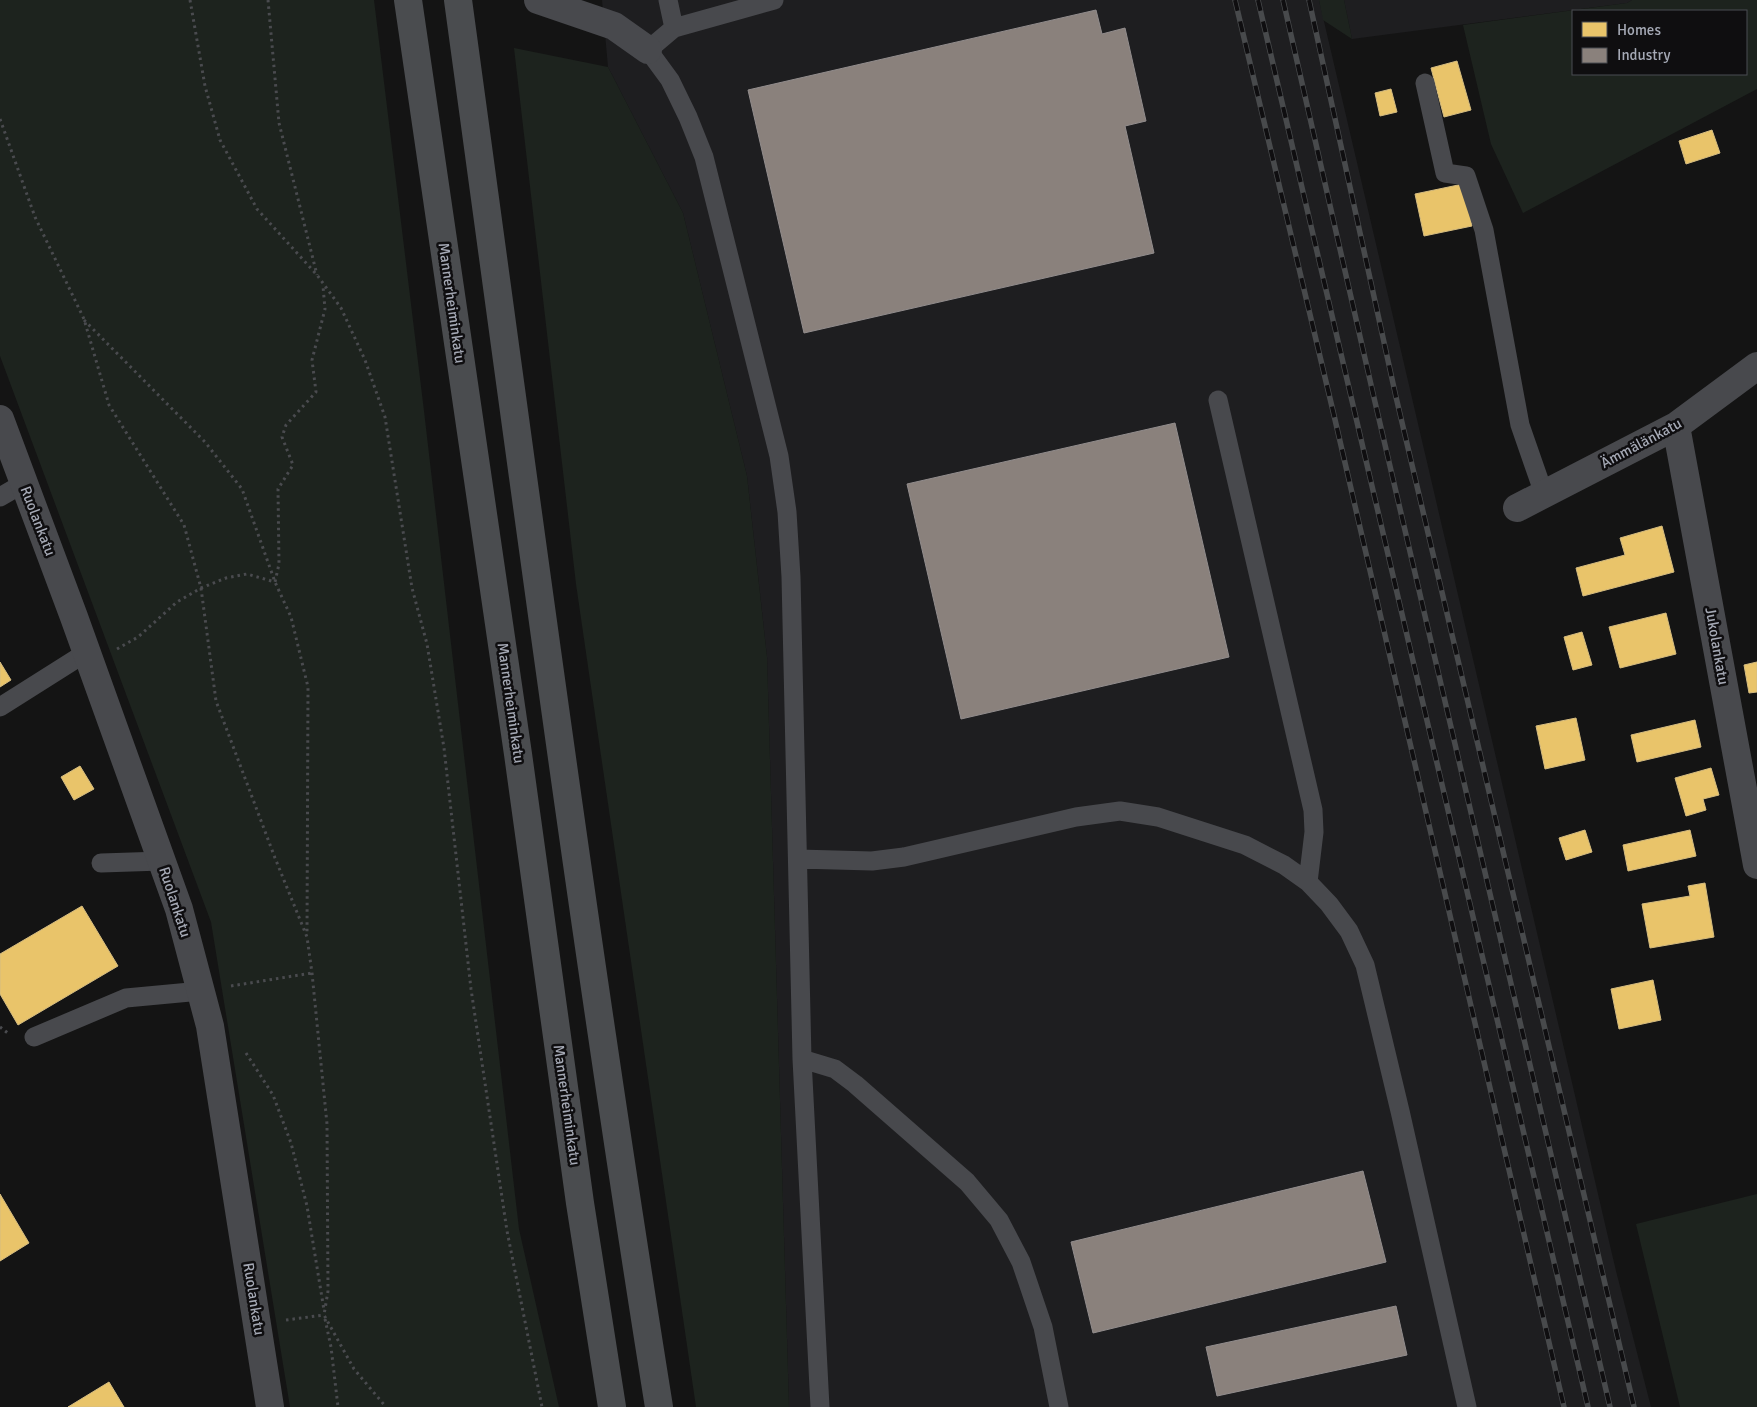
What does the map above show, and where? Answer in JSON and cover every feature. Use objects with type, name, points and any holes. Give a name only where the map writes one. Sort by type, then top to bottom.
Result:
[{"type":"main road","name":"Mannerheiminkatu","points":[[408,0],[518,754],[580,1203],[612,1407]]},
{"type":"main road","points":[[458,0],[561,752],[623,1181],[659,1407]]},
{"type":"street","points":[[538,0],[614,26],[648,50]]},
{"type":"street","name":"Ämmälänkatu","points":[[1517,508],[1676,426],[1757,366]]},
{"type":"street","name":"Ruolankatu","points":[[0,419],[179,909],[210,1026],[270,1407]]},
{"type":"street","name":"Jukolankatu","points":[[1676,426],[1757,865]]},
{"type":"lane","points":[[668,0],[674,28]]},
{"type":"lane","points":[[774,0],[674,28],[648,50],[670,80],[688,117],[704,157],[779,456],[787,512],[791,577],[802,1058],[820,1407]]},
{"type":"lane","points":[[1424,83],[1445,173],[1466,176],[1484,230],[1520,425],[1544,494]]},
{"type":"lane","points":[[1218,400],[1313,810],[1314,832],[1308,882]]},
{"type":"lane","points":[[0,497],[24,483]]},
{"type":"lane","points":[[0,707],[89,659]]},
{"type":"lane","points":[[798,858],[872,861],[904,857],[1076,817],[1120,811],[1158,816],[1245,845],[1284,865],[1308,882],[1329,904],[1348,931],[1365,965],[1467,1407]]},
{"type":"lane","points":[[101,863],[162,860]]},
{"type":"lane","points":[[34,1037],[126,998],[201,991]]},
{"type":"lane","points":[[802,1058],[835,1069],[854,1084],[967,1182],[999,1220],[1021,1262],[1043,1326],[1059,1407]]},
{"type":"path","points":[[190,0],[205,86],[220,140],[257,209],[317,275],[341,308],[365,360],[385,417],[412,588],[427,644],[444,748],[470,989],[507,1231],[542,1407]]},
{"type":"path","points":[[268,0],[279,123],[317,275]]},
{"type":"path","points":[[0,119],[35,217],[84,319],[109,405],[184,525],[201,588],[216,701],[274,858],[307,937]]},
{"type":"path","points":[[275,582],[279,564],[278,489],[293,465],[282,437],[286,425],[316,392],[312,360],[325,309],[323,284]]},
{"type":"path","points":[[84,319],[205,442],[242,488],[275,582],[291,616],[308,687],[307,937],[326,1124],[328,1291],[324,1315],[354,1369],[386,1407]]},
{"type":"path","points":[[89,659],[138,637],[177,602],[201,588],[226,578],[247,574],[275,582]]},
{"type":"path","points":[[201,991],[312,973]]},
{"type":"path","points":[[210,1026],[246,1052],[273,1095],[291,1144],[307,1206],[324,1315],[331,1347],[338,1407]]},
{"type":"path","points":[[258,1324],[324,1315]]},
{"type":"shaded area","points":[[0,0],[374,0],[519,1229],[559,1407],[290,1407],[211,922],[0,356]]},
{"type":"shaded area","points":[[602,0],[1319,0],[1616,1271],[1651,1407],[789,1407],[767,657],[747,476],[683,213],[608,67]]},
{"type":"shaded area","points":[[1319,0],[1344,0],[1352,39],[1323,20]]},
{"type":"shaded area","points":[[1344,0],[1632,0],[1627,3],[1352,39]]},
{"type":"shaded area","points":[[1632,0],[1757,0],[1757,89],[1523,213],[1491,144],[1463,25],[1572,10],[1572,75],[1747,75],[1747,10],[1575,10],[1627,3]]},
{"type":"shaded area","points":[[514,48],[608,67],[683,213],[747,476],[767,657],[789,1407],[696,1407],[576,584]]},
{"type":"shaded area","points":[[1757,1194],[1757,1407],[1680,1407],[1636,1224]]},
{"type":"building: Homes","points":[[1457,61],[1471,110],[1444,117],[1431,68]]},
{"type":"building: Homes","points":[[1391,89],[1397,112],[1380,116],[1375,93]]},
{"type":"building: Homes","points":[[1712,130],[1720,153],[1686,164],[1679,141]]},
{"type":"building: Homes","points":[[1463,184],[1472,226],[1424,236],[1415,194]]},
{"type":"building: Homes","points":[[1662,526],[1674,572],[1583,596],[1576,568],[1625,555],[1620,538]]},
{"type":"building: Homes","points":[[1666,613],[1676,654],[1620,668],[1609,627]]},
{"type":"building: Homes","points":[[1582,632],[1592,665],[1573,670],[1564,637]]},
{"type":"building: Homes","points":[[0,662],[11,680],[0,687]]},
{"type":"building: Homes","points":[[1757,662],[1757,692],[1749,693],[1744,665]]},
{"type":"building: Homes","points":[[1576,718],[1585,760],[1545,769],[1536,726]]},
{"type":"building: Homes","points":[[1695,720],[1701,747],[1637,762],[1631,735]]},
{"type":"building: Homes","points":[[80,766],[94,789],[74,800],[61,777]]},
{"type":"building: Homes","points":[[1711,768],[1719,795],[1703,799],[1706,810],[1686,816],[1675,778]]},
{"type":"building: Homes","points":[[1585,830],[1592,852],[1566,860],[1559,838]]},
{"type":"building: Homes","points":[[1690,830],[1696,856],[1628,871],[1623,845]]},
{"type":"building: Homes","points":[[1705,883],[1714,937],[1650,948],[1642,904],[1690,896],[1688,886]]},
{"type":"building: Homes","points":[[82,906],[118,966],[18,1025],[0,994],[0,954]]},
{"type":"building: Homes","points":[[1653,980],[1661,1020],[1619,1029],[1611,989]]},
{"type":"building: Homes","points":[[0,1194],[29,1243],[0,1261]]},
{"type":"building: Homes","points":[[109,1382],[124,1407],[68,1407]]},
{"type":"building: Industry","points":[[1096,10],[1102,34],[1125,28],[1146,121],[1125,126],[1154,253],[804,333],[748,90]]},
{"type":"building: Industry","points":[[1175,423],[1229,657],[961,719],[907,484]]},
{"type":"building: Industry","points":[[1363,1171],[1386,1262],[1093,1333],[1071,1242]]},
{"type":"building: Industry","points":[[1396,1306],[1407,1355],[1217,1396],[1206,1347]]},
{"type":"railway","points":[[1235,0],[1333,411],[1564,1407]]},
{"type":"railway","points":[[1258,0],[1588,1407]]},
{"type":"railway","points":[[1283,0],[1610,1407]]},
{"type":"railway","points":[[1309,0],[1396,397],[1634,1407]]}]
